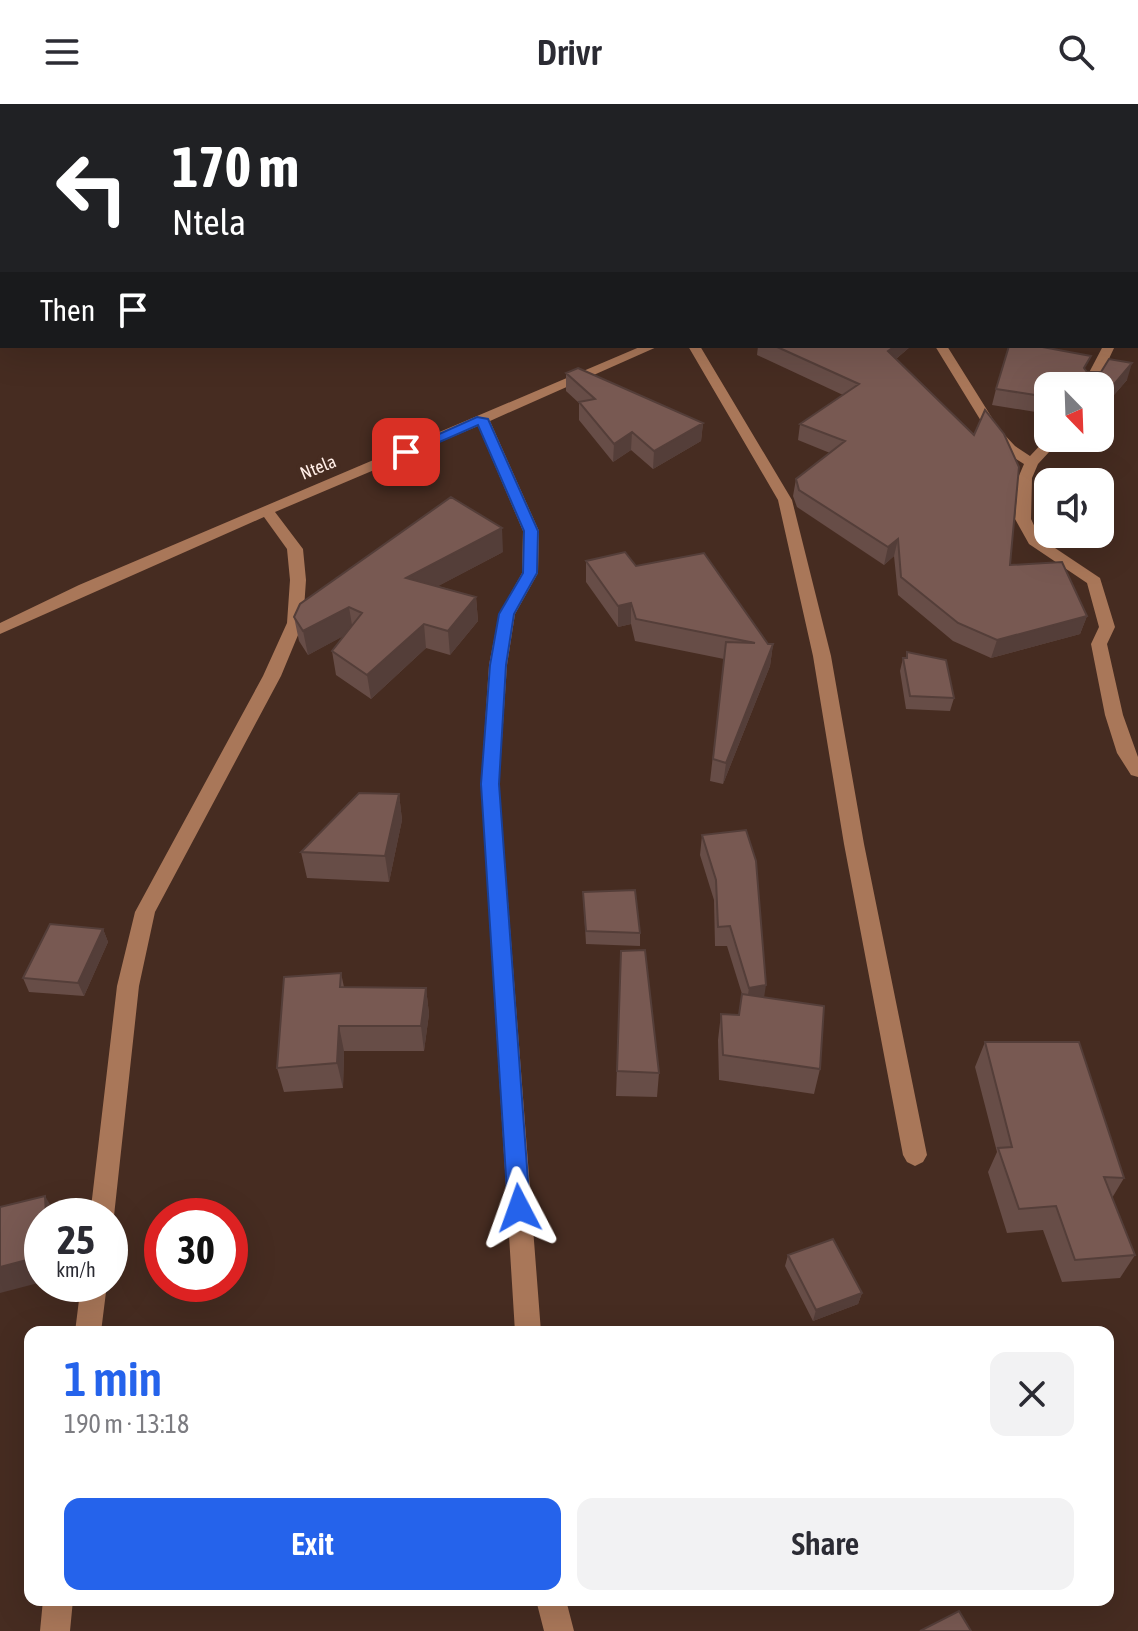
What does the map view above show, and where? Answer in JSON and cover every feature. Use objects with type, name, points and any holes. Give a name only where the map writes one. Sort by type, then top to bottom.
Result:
[{"type":"street","name":"Ntela","points":[[0,629],[85,588],[648,348]]},
{"type":"street","points":[[695,348],[769,469],[785,500],[791,522],[822,656],[854,844],[915,1155]]},
{"type":"street","points":[[942,348],[999,439],[1020,458],[1032,462]]},
{"type":"street","points":[[1096,372],[1108,348]]},
{"type":"street","points":[[482,419],[531,531],[530,573],[507,614],[498,665],[490,784],[528,1326]]},
{"type":"street","points":[[1042,452],[1032,462],[1025,478],[1023,519],[1034,541],[1094,581],[1107,627],[1099,644],[1114,715],[1126,753],[1138,771]]},
{"type":"street","points":[[104,1198],[128,986],[145,912],[181,840],[272,676],[295,623],[298,580],[295,549],[266,510]]},
{"type":"street","points":[[89,1326],[92,1302]]},
{"type":"street","points":[[55,1631],[57,1606]]},
{"type":"street","points":[[553,1606],[559,1631]]},
{"type":"building","points":[[779,348],[892,348],[888,351],[974,435],[985,410],[1004,434],[1019,467],[1010,565],[1062,562],[1087,616],[997,640],[958,623],[901,577],[898,539],[888,547],[799,490],[796,479],[845,441],[800,424],[859,384]]},
{"type":"building","points":[[1008,348],[1048,348],[1091,356],[1084,368],[1087,372],[1034,372],[1034,395],[996,389]]},
{"type":"building","points":[[1109,359],[1132,363],[1114,384],[1114,372],[1101,372]]},
{"type":"building","points":[[578,368],[703,423],[654,451],[632,432],[614,444],[579,402],[595,399],[566,373]]},
{"type":"building","points":[[451,497],[502,528],[406,578],[476,597],[448,631],[424,624],[367,675],[332,651],[362,613],[349,607],[303,631],[294,617],[300,604]]},
{"type":"building","points":[[625,552],[636,566],[704,553],[768,644],[773,644],[726,763],[713,759],[726,642],[755,643],[636,619],[631,603],[618,606],[586,561]]},
{"type":"building","points":[[907,652],[946,660],[954,698],[910,696],[903,658],[907,658]]},
{"type":"building","points":[[359,793],[399,794],[385,856],[301,852]]},
{"type":"building","points":[[746,830],[756,861],[766,985],[749,988],[730,926],[718,927],[716,880],[702,835]]},
{"type":"building","points":[[635,890],[640,933],[586,931],[583,892]]},
{"type":"building","points":[[50,924],[103,929],[78,983],[23,978]]},
{"type":"building","points":[[645,950],[659,1073],[617,1071],[621,951]]},
{"type":"building","points":[[341,973],[340,987],[426,988],[421,1026],[339,1026],[337,1063],[277,1068],[284,977]]},
{"type":"building","points":[[742,994],[824,1006],[820,1069],[723,1055],[721,1014],[739,1015]]},
{"type":"building","points":[[985,1042],[1079,1042],[1124,1178],[1104,1177],[1135,1255],[1075,1260],[1056,1206],[1019,1209],[998,1148],[1012,1147]]},
{"type":"building","points":[[24,1201],[24,1261],[0,1267],[0,1207]]},
{"type":"building","points":[[833,1239],[862,1293],[816,1310],[788,1255]]},
{"type":"building","points":[[959,1611],[971,1631],[920,1631]]},
{"type":"route","points":[[406,452],[482,419],[531,531],[530,573],[507,614],[498,665],[490,784],[519,1208]]}]
